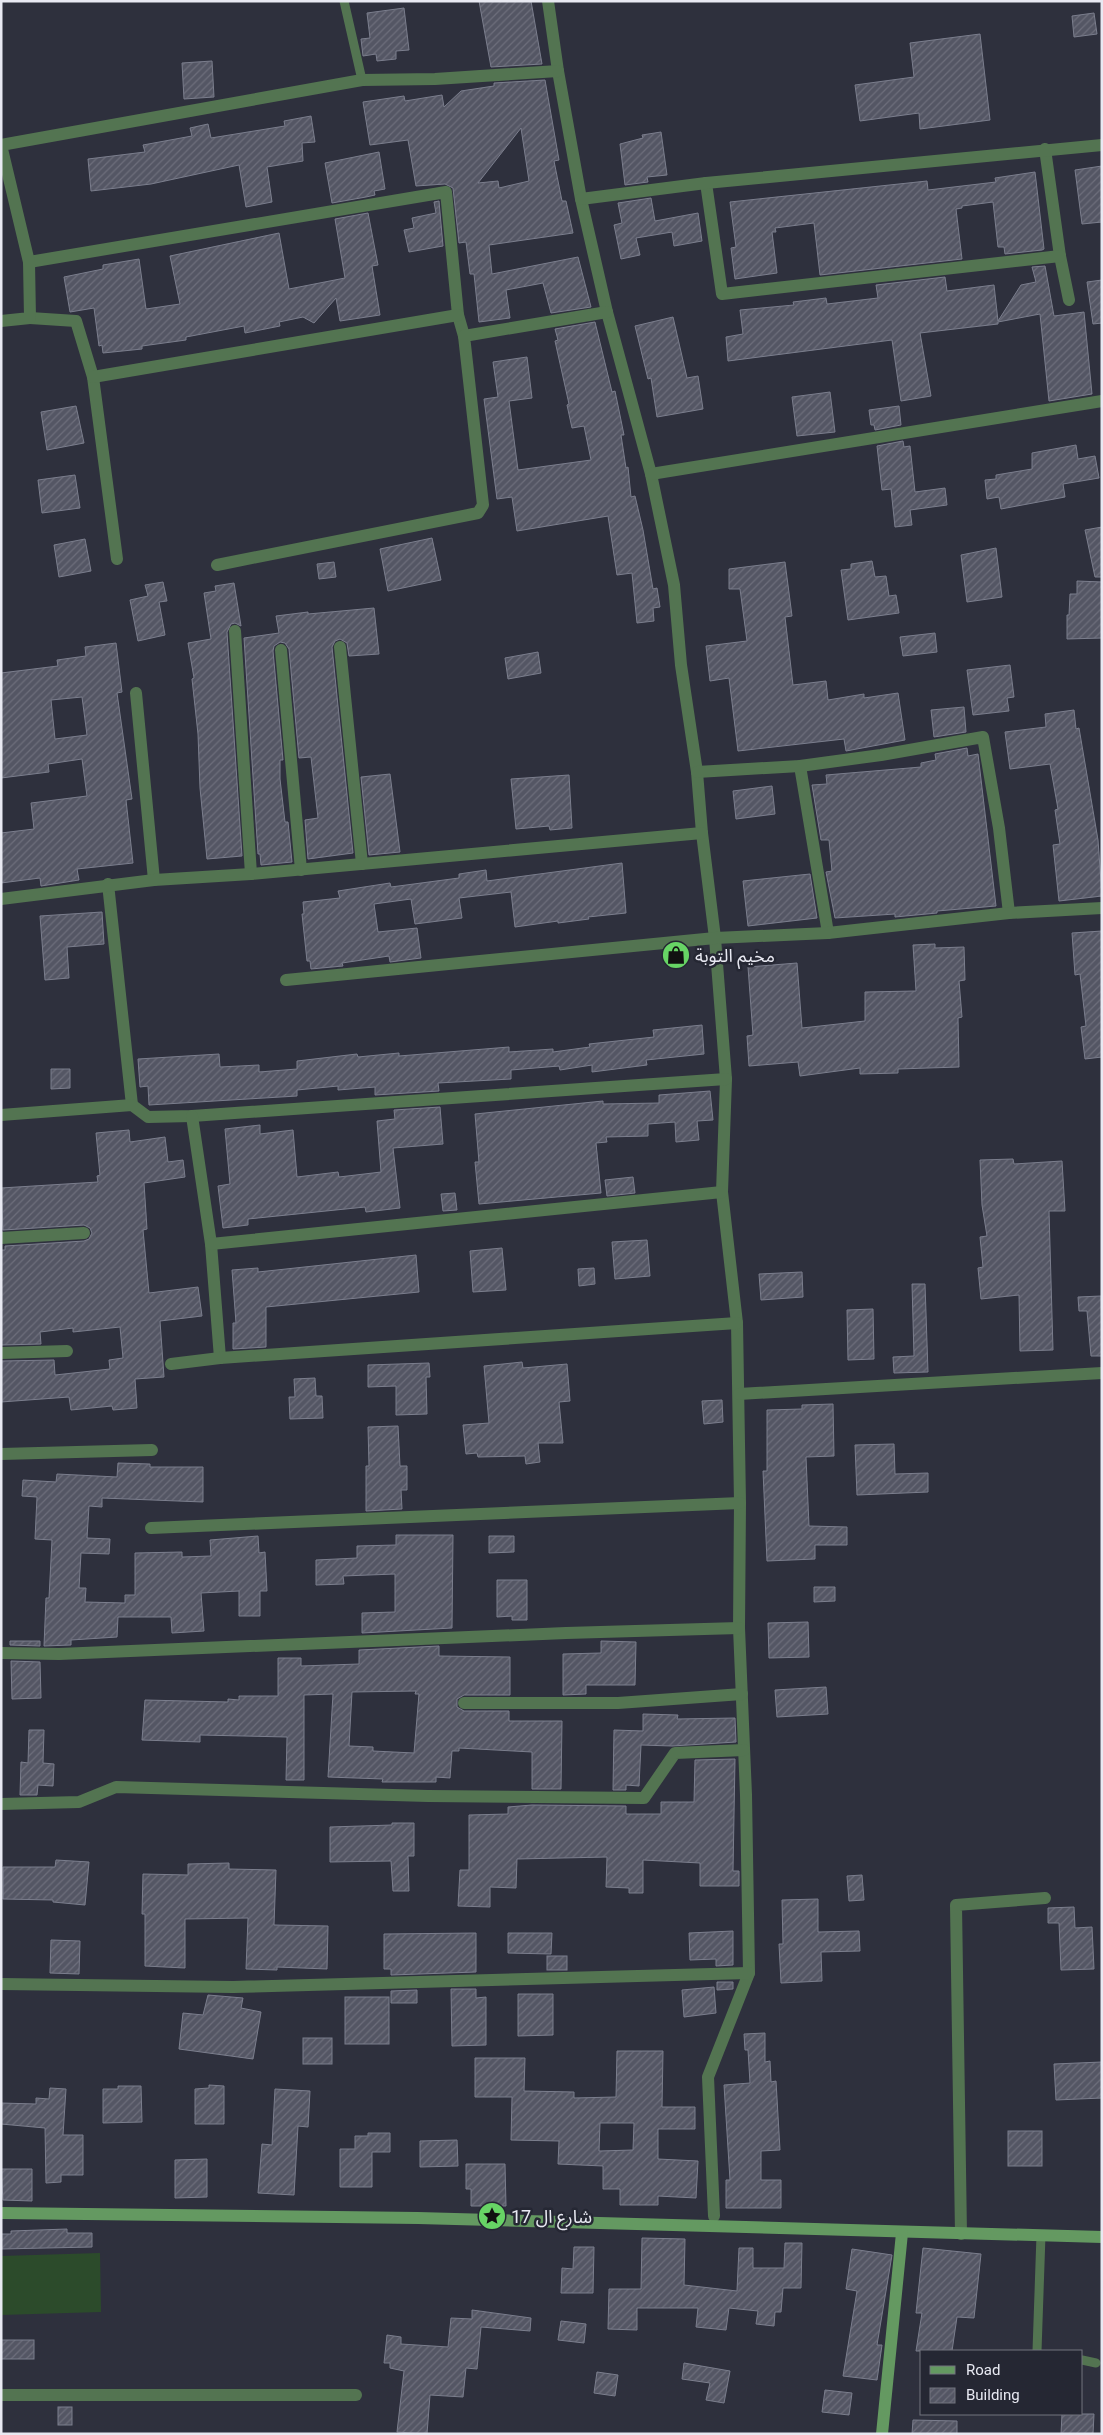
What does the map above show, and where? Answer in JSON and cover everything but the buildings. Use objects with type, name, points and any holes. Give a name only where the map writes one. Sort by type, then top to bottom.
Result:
[{"type":"street","points":[[548,1],[558,71],[581,199],[606,312],[651,474],[674,585],[681,665],[697,772],[702,833],[715,938],[726,1078],[722,1192],[737,1323],[740,1503],[739,1628],[749,1973],[708,2077],[714,2216]]},
{"type":"street","points":[[30,318],[29,262],[1,145],[362,80],[434,79],[558,71]]},
{"type":"street","points":[[581,199],[706,183],[1102,145]]},
{"type":"street","points":[[1045,149],[1060,256],[1069,300]]},
{"type":"street","points":[[706,183],[722,294],[1060,256]]},
{"type":"street","points":[[29,262],[446,192],[458,315],[464,336],[483,505],[478,513],[217,564]]},
{"type":"street","points":[[464,336],[606,312]]},
{"type":"street","points":[[93,377],[458,315]]},
{"type":"street","points":[[1,321],[30,318],[76,321],[93,377],[117,559]]},
{"type":"street","points":[[651,474],[1102,401]]},
{"type":"street","points":[[235,631],[251,874]]},
{"type":"street","points":[[340,647],[362,864]]},
{"type":"street","points":[[281,650],[300,870]]},
{"type":"street","points":[[136,693],[154,880]]},
{"type":"street","points":[[697,772],[800,766],[881,756],[983,737],[999,828],[1009,913]]},
{"type":"street","points":[[800,766],[828,933]]},
{"type":"street","points":[[1,899],[108,884],[300,870],[702,833]]},
{"type":"street","points":[[108,884],[132,1105]]},
{"type":"street","points":[[286,980],[715,938],[828,933],[1009,913],[1102,908]]},
{"type":"street","points":[[1,1115],[132,1105],[148,1117],[192,1116],[726,1078]]},
{"type":"street","points":[[192,1116],[211,1244],[220,1358]]},
{"type":"street","points":[[211,1244],[722,1192]]},
{"type":"street","points":[[1,1238],[84,1233]]},
{"type":"street","points":[[171,1364],[220,1358],[737,1323]]},
{"type":"street","points":[[1,1353],[67,1351]]},
{"type":"street","points":[[739,1394],[1102,1373]]},
{"type":"street","points":[[1,1454],[152,1450]]},
{"type":"street","points":[[151,1528],[740,1503]]},
{"type":"street","points":[[1,1653],[59,1654],[566,1632],[739,1628]]},
{"type":"street","points":[[464,1703],[618,1703],[742,1694]]},
{"type":"street","points":[[1,1804],[79,1802],[116,1787],[428,1796],[644,1798],[675,1753],[744,1750]]},
{"type":"street","points":[[961,2234],[956,1905],[1045,1898]]},
{"type":"street","points":[[1,1984],[233,1987],[749,1973]]},
{"type":"street","points":[[1,2213],[418,2218],[902,2233],[1102,2237]]},
{"type":"street","points":[[882,2434],[902,2233]]},
{"type":"street","points":[[1,2395],[356,2395]]},
{"type":"lane","points":[[344,1],[362,80]]},
{"type":"lane","points":[[1037,2350],[1041,2235]]},
{"type":"lane","points":[[1083,2360],[1096,2363]]},
{"type":"green space","points":[[100,2253],[101,2312],[1,2315],[1,2256]]},
{"type":"place","name":"مخيم التوبة","points":[[676,955]]},
{"type":"place","name":"شارع ال 17","points":[[492,2216]]}]
